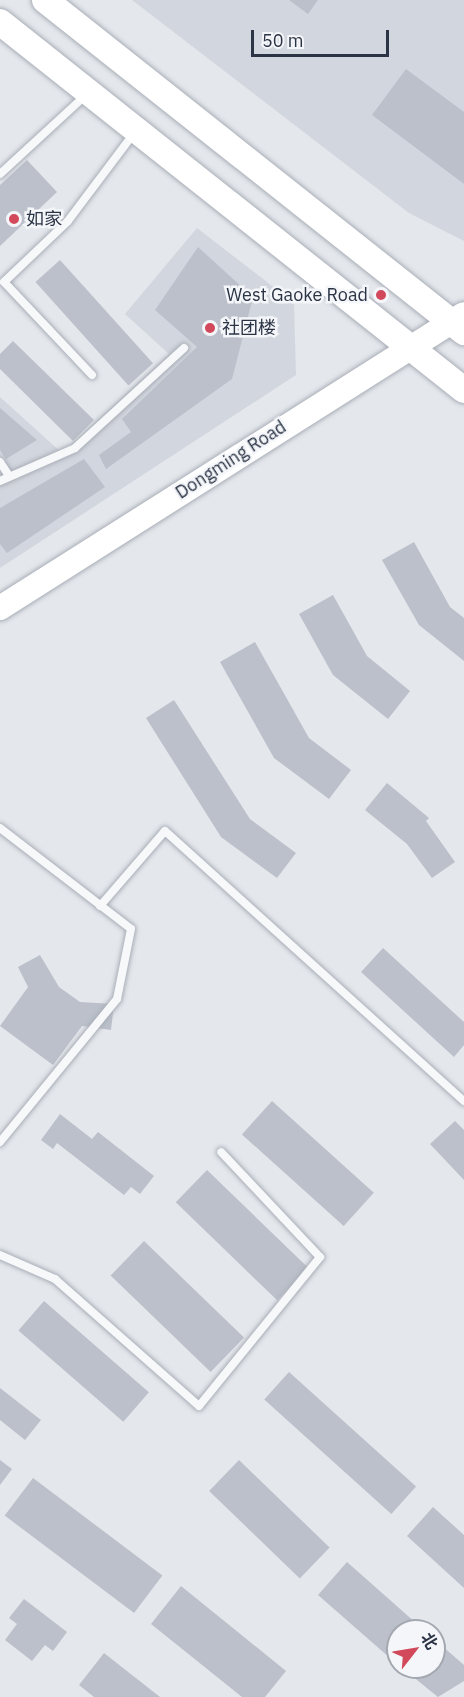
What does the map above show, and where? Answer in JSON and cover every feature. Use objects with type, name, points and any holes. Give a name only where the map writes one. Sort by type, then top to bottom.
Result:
[{"type":"main road","points":[[45,0],[460,322]]},
{"type":"main road","points":[[0,22],[87,94],[464,390]]},
{"type":"main road","name":"Dongming Road","points":[[3,601],[409,346],[460,322]]},
{"type":"lane","points":[[0,174],[87,94]]},
{"type":"lane","points":[[92,375],[4,282],[68,222],[135,132]]},
{"type":"lane","points":[[0,481],[75,448],[184,348]]},
{"type":"lane","points":[[0,462],[9,476]]},
{"type":"lane","points":[[0,828],[131,929],[117,999],[0,1142]]},
{"type":"lane","points":[[100,906],[165,831],[464,1101]]},
{"type":"lane","points":[[0,1255],[55,1279],[199,1406],[320,1257],[220,1152]]},
{"type":"shaded area","points":[[132,0],[464,0],[464,241],[409,213]]},
{"type":"shaded area","points":[[197,228],[294,303],[296,375],[0,568],[0,397],[62,453],[169,354],[125,314]]},
{"type":"building","points":[[289,0],[318,0],[308,14]]},
{"type":"building","points":[[406,69],[464,112],[464,184],[372,115]]},
{"type":"building","name":"如家","points":[[27,160],[57,192],[0,246],[0,185]]},
{"type":"building","points":[[198,247],[253,297],[232,379],[106,469],[99,455],[131,432],[122,419],[197,347],[155,310]]},
{"type":"building","points":[[60,260],[153,363],[128,385],[35,282]]},
{"type":"building","points":[[13,341],[94,420],[73,441],[0,369],[0,354]]},
{"type":"building","points":[[0,408],[37,440],[6,459],[0,450]]},
{"type":"building","points":[[84,459],[105,487],[7,553],[0,544],[0,508]]},
{"type":"building","points":[[414,542],[450,607],[464,618],[464,661],[419,625],[382,560]]},
{"type":"building","points":[[333,595],[367,656],[410,691],[388,719],[333,675],[299,614]]},
{"type":"building","points":[[255,642],[309,738],[351,770],[329,799],[274,758],[220,662]]},
{"type":"building","points":[[174,700],[250,819],[296,853],[277,878],[221,837],[146,718]]},
{"type":"building","points":[[387,783],[429,818],[426,821],[455,862],[432,878],[407,844],[365,810]]},
{"type":"building","points":[[383,948],[464,1022],[464,1045],[454,1057],[361,972]]},
{"type":"building","points":[[40,955],[59,987],[80,1002],[114,1004],[111,1030],[82,1026],[53,1065],[0,1026],[28,987],[18,967]]},
{"type":"building","points":[[272,1101],[374,1193],[344,1226],[242,1134]]},
{"type":"building","points":[[60,1114],[92,1139],[98,1132],[154,1176],[140,1194],[131,1187],[124,1195],[57,1143],[53,1149],[41,1140]]},
{"type":"building","points":[[455,1121],[464,1130],[464,1180],[430,1144]]},
{"type":"building","points":[[207,1170],[308,1268],[277,1300],[176,1202]]},
{"type":"building","points":[[144,1241],[244,1338],[211,1372],[111,1276]]},
{"type":"building","points":[[44,1301],[149,1392],[123,1422],[18,1330]]},
{"type":"building","points":[[289,1372],[416,1486],[391,1514],[264,1399]]},
{"type":"building","points":[[0,1388],[41,1420],[25,1440],[0,1420]]},
{"type":"building","points":[[0,1460],[12,1469],[0,1485]]},
{"type":"building","points":[[239,1460],[330,1548],[300,1578],[209,1491]]},
{"type":"building","points":[[33,1478],[162,1575],[134,1613],[5,1516]]},
{"type":"building","points":[[433,1507],[464,1535],[464,1588],[407,1536]]},
{"type":"building","points":[[347,1562],[411,1619],[386,1619],[386,1654],[318,1595]]},
{"type":"building","points":[[181,1586],[286,1671],[265,1697],[242,1697],[151,1624]]},
{"type":"building","points":[[24,1599],[67,1632],[53,1651],[45,1645],[32,1661],[5,1640],[17,1624],[9,1618]]},
{"type":"building","points":[[446,1649],[464,1665],[464,1681],[438,1697],[416,1679],[446,1679]]},
{"type":"building","points":[[104,1653],[160,1697],[94,1697],[79,1685]]},
{"type":"place","name":"如家","points":[[14,219]]},
{"type":"place","name":"West Gaoke Road","points":[[381,295]]},
{"type":"place","name":"社团楼","points":[[210,328]]}]
